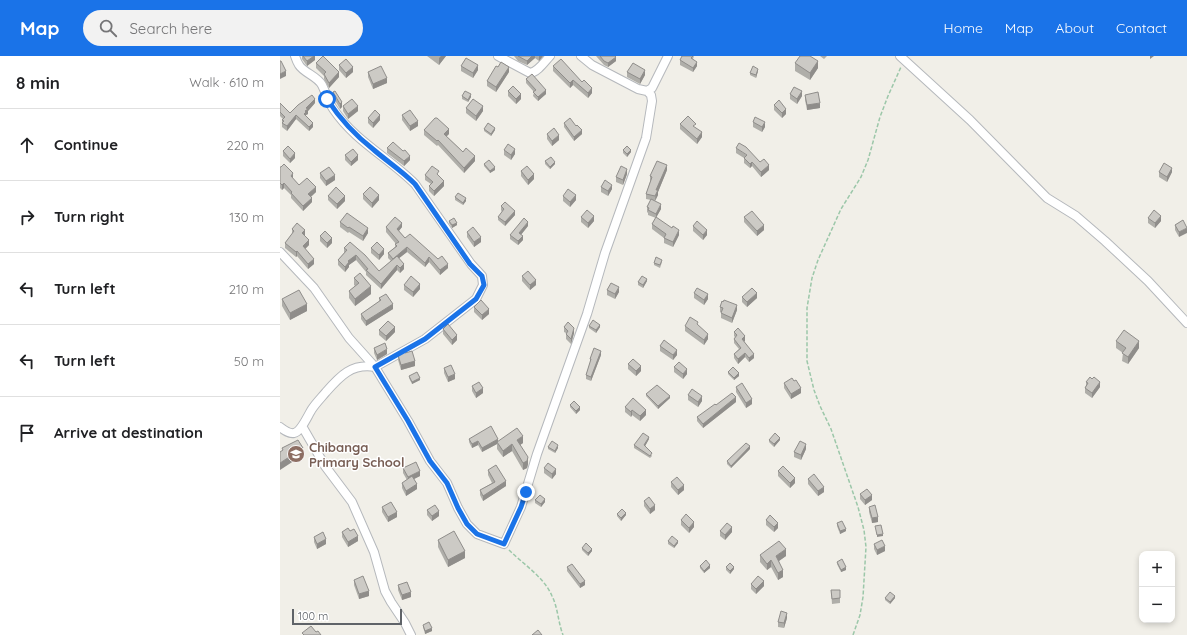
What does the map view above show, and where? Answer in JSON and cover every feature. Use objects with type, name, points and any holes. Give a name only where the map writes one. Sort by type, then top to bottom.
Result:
[{"type":"street","points":[[280,427],[288,432],[297,432],[313,408],[339,377],[364,365],[375,367],[425,339],[476,299],[484,285],[482,276],[470,264],[415,184],[348,127],[327,99],[321,84],[299,65],[295,56]]},
{"type":"street","points":[[498,56],[530,73],[538,69],[550,56]]},
{"type":"street","points":[[280,252],[314,288],[349,338],[375,367],[408,421],[430,461],[447,483],[467,524],[477,534],[504,544],[521,507],[537,454],[587,314],[605,253],[646,138],[652,102],[651,96],[647,91],[638,89],[592,65],[581,56]]},
{"type":"street","points":[[647,91],[652,88],[668,56]]},
{"type":"street","points":[[904,57],[970,120],[1047,198],[1076,216],[1106,241],[1148,281],[1187,323]]},
{"type":"street","points":[[302,426],[325,466],[352,502],[374,552],[385,591],[411,635]]},
{"type":"path","points":[[853,635],[860,615],[863,598],[866,547],[864,530],[856,500],[831,429],[814,390],[808,361],[807,308],[812,278],[818,260],[840,209],[861,177],[868,160],[872,142],[888,96],[904,57]]},
{"type":"path","points":[[504,544],[545,584],[552,595],[563,635]]},
{"type":"building","points":[[303,56],[314,56],[307,61]]},
{"type":"building","points":[[323,56],[339,72],[329,83],[324,74],[326,72],[316,63]]},
{"type":"building","points":[[518,56],[532,56],[527,61]]},
{"type":"building","points":[[600,56],[615,56],[616,57],[608,63]]},
{"type":"building","points":[[682,56],[693,56],[691,58],[697,62],[693,68],[680,60]]},
{"type":"building","points":[[800,56],[810,56],[818,61],[810,73],[795,63]]},
{"type":"building","points":[[466,58],[478,65],[473,73],[461,66]]},
{"type":"building","points":[[346,59],[353,67],[346,73],[339,65]]},
{"type":"building","points":[[561,59],[582,82],[584,80],[592,88],[588,93],[573,80],[570,83],[553,66]]},
{"type":"building","points":[[280,61],[286,71],[280,74]]},
{"type":"building","points":[[501,62],[509,67],[496,87],[487,81],[496,66],[498,67]]},
{"type":"building","points":[[633,63],[645,70],[640,79],[627,72]]},
{"type":"building","points":[[381,66],[387,78],[373,84],[368,72]]},
{"type":"building","points":[[753,66],[758,69],[756,75],[750,73]]},
{"type":"building","points":[[532,74],[546,90],[538,97],[533,92],[536,90],[526,79]]},
{"type":"building","points":[[513,86],[521,94],[516,99],[508,91]]},
{"type":"building","points":[[794,87],[802,91],[797,99],[790,94]]},
{"type":"building","points":[[335,91],[342,102],[340,104],[333,92]]},
{"type":"building","points":[[465,91],[471,94],[468,100],[462,96]]},
{"type":"building","points":[[818,92],[820,103],[807,105],[805,95]]},
{"type":"building","points":[[312,95],[315,99],[306,108],[308,109],[304,114],[313,123],[309,127],[296,115],[287,126],[282,123],[284,121],[282,120],[285,117],[280,112],[280,103],[290,113]]},
{"type":"building","points":[[352,99],[358,106],[348,114],[343,106]]},
{"type":"building","points":[[473,99],[483,106],[476,116],[466,108]]},
{"type":"building","points":[[779,100],[786,109],[782,113],[774,105]]},
{"type":"building","points":[[375,110],[380,115],[373,123],[368,118]]},
{"type":"building","points":[[410,110],[418,121],[410,126],[402,115]]},
{"type":"building","points":[[688,116],[696,124],[693,126],[702,132],[697,139],[680,124]]},
{"type":"building","points":[[755,117],[765,122],[762,127],[753,122]]},
{"type":"building","points":[[435,118],[437,118],[449,129],[444,134],[463,152],[466,148],[475,156],[464,168],[438,140],[437,141],[424,130]]},
{"type":"building","points":[[570,118],[576,126],[577,125],[582,130],[574,137],[564,123]]},
{"type":"building","points":[[488,123],[495,128],[491,134],[484,129]]},
{"type":"building","points":[[554,128],[559,135],[552,141],[547,134]]},
{"type":"building","points":[[393,142],[403,151],[405,150],[410,156],[404,161],[387,148]]},
{"type":"building","points":[[739,143],[746,147],[760,162],[764,159],[769,165],[761,172],[752,162],[750,164],[744,158],[747,155],[736,148]]},
{"type":"building","points":[[508,144],[515,149],[511,155],[504,150]]},
{"type":"building","points":[[288,146],[295,153],[290,159],[283,151]]},
{"type":"building","points":[[627,146],[631,150],[627,154],[623,150]]},
{"type":"building","points":[[353,149],[358,155],[351,162],[345,155]]},
{"type":"building","points":[[551,157],[555,162],[550,167],[545,161]]},
{"type":"building","points":[[489,160],[495,167],[490,171],[484,164]]},
{"type":"building","points":[[657,161],[667,165],[656,190],[658,190],[655,196],[646,194],[652,177],[650,176]]},
{"type":"building","points":[[1164,163],[1172,168],[1167,177],[1159,172]]},
{"type":"building","points":[[284,164],[293,173],[291,176],[299,185],[307,178],[316,187],[308,194],[312,198],[303,206],[284,183],[282,185],[280,183],[280,167]]},
{"type":"building","points":[[432,166],[439,171],[437,174],[444,181],[434,191],[429,186],[433,182],[425,175]]},
{"type":"building","points":[[527,166],[534,174],[528,180],[521,171]]},
{"type":"building","points":[[621,166],[627,169],[623,180],[616,177]]},
{"type":"building","points":[[329,167],[335,175],[326,181],[320,173]]},
{"type":"building","points":[[605,180],[612,185],[608,191],[601,187]]},
{"type":"building","points":[[336,187],[345,196],[337,204],[328,196]]},
{"type":"building","points":[[370,187],[379,195],[372,203],[363,194]]},
{"type":"building","points":[[568,189],[576,195],[570,202],[563,196]]},
{"type":"building","points":[[458,193],[466,198],[463,203],[455,197]]},
{"type":"building","points":[[651,199],[661,204],[656,214],[648,210],[649,208],[647,207]]},
{"type":"building","points":[[505,202],[515,211],[505,222],[498,217],[504,209],[501,206]]},
{"type":"building","points":[[587,210],[594,216],[588,223],[581,217]]},
{"type":"building","points":[[1154,210],[1161,216],[1155,223],[1148,218]]},
{"type":"building","points":[[752,211],[764,225],[757,231],[744,217]]},
{"type":"building","points":[[347,213],[368,228],[363,236],[340,222]]},
{"type":"building","points":[[395,217],[402,223],[397,229],[405,238],[410,234],[438,259],[442,256],[448,264],[440,270],[429,257],[425,263],[407,247],[393,259],[388,253],[397,246],[395,244],[399,242],[386,227]]},
{"type":"building","points":[[656,217],[672,228],[673,226],[679,230],[673,242],[664,238],[666,234],[652,224]]},
{"type":"building","points":[[454,218],[457,223],[452,225],[449,221]]},
{"type":"building","points":[[524,218],[528,222],[519,233],[523,236],[518,241],[510,235]]},
{"type":"building","points":[[1183,220],[1187,228],[1179,232],[1175,225]]},
{"type":"building","points":[[697,221],[707,230],[703,235],[693,226]]},
{"type":"building","points":[[297,223],[305,230],[302,233],[309,240],[303,246],[314,259],[308,264],[297,251],[296,252],[285,243],[294,231],[292,229]]},
{"type":"building","points":[[473,227],[481,237],[474,242],[467,232]]},
{"type":"building","points":[[325,231],[332,238],[327,243],[320,236]]},
{"type":"building","points":[[350,242],[365,255],[379,271],[397,256],[404,264],[400,268],[397,265],[381,284],[366,270],[368,269],[356,255],[348,261],[349,262],[345,267],[338,260],[347,250],[344,248]]},
{"type":"building","points":[[377,242],[384,249],[379,255],[371,248]]},
{"type":"building","points":[[656,257],[662,260],[660,265],[654,263]]},
{"type":"building","points":[[528,271],[536,280],[530,285],[522,276]]},
{"type":"building","points":[[360,273],[371,286],[355,299],[349,291],[359,283],[354,278]]},
{"type":"building","points":[[411,276],[420,284],[413,292],[404,285]]},
{"type":"building","points":[[642,276],[647,279],[643,285],[638,282]]},
{"type":"building","points":[[611,283],[619,287],[615,294],[607,290]]},
{"type":"building","points":[[697,288],[708,294],[704,300],[694,293]]},
{"type":"building","points":[[752,288],[757,293],[747,302],[742,297]]},
{"type":"building","points":[[299,290],[307,304],[290,313],[282,299]]},
{"type":"building","points":[[386,294],[393,304],[366,321],[361,314],[381,300],[379,298]]},
{"type":"building","points":[[481,300],[489,309],[482,315],[474,307]]},
{"type":"building","points":[[724,300],[737,305],[732,318],[721,313],[723,308],[720,307],[722,301],[723,302]]},
{"type":"building","points":[[690,317],[698,322],[697,324],[708,334],[704,340],[685,326]]},
{"type":"building","points":[[593,320],[600,325],[596,330],[589,326]]},
{"type":"building","points":[[388,321],[395,327],[386,336],[379,330]]},
{"type":"building","points":[[568,322],[574,328],[571,339],[566,334],[568,331],[564,327]]},
{"type":"building","points":[[448,324],[457,335],[452,340],[443,329]]},
{"type":"building","points":[[738,328],[745,336],[742,339],[754,354],[749,358],[745,353],[738,359],[734,354],[741,348],[734,339],[737,335],[734,332]]},
{"type":"building","points":[[1124,330],[1139,341],[1128,357],[1122,353],[1126,348],[1116,341]]},
{"type":"building","points":[[664,340],[677,350],[673,355],[660,346]]},
{"type":"building","points":[[385,343],[387,349],[377,355],[374,348]]},
{"type":"building","points":[[594,348],[601,351],[591,377],[586,375]]},
{"type":"building","points":[[412,351],[415,361],[401,365],[398,355],[404,352]]},
{"type":"building","points":[[633,359],[641,366],[636,371],[628,364]]},
{"type":"building","points":[[679,362],[687,369],[683,374],[674,367]]},
{"type":"building","points":[[451,365],[455,374],[448,377],[444,368]]},
{"type":"building","points":[[733,367],[739,373],[734,378],[728,372]]},
{"type":"building","points":[[417,372],[420,378],[412,382],[409,376]]},
{"type":"building","points":[[1090,377],[1092,379],[1094,377],[1100,382],[1092,393],[1085,388],[1088,383],[1086,382]]},
{"type":"building","points":[[792,378],[794,381],[796,380],[801,388],[791,394],[784,383]]},
{"type":"building","points":[[479,382],[483,388],[476,393],[472,386]]},
{"type":"building","points":[[742,383],[752,399],[746,403],[736,387]]},
{"type":"building","points":[[657,385],[670,396],[658,406],[646,394]]},
{"type":"building","points":[[692,389],[702,396],[698,402],[688,395]]},
{"type":"building","points":[[732,393],[736,397],[703,424],[697,417]]},
{"type":"building","points":[[633,398],[646,410],[640,416],[632,410],[631,412],[625,407]]},
{"type":"building","points":[[574,401],[580,407],[576,411],[570,405]]},
{"type":"building","points":[[491,426],[498,439],[482,448],[478,441],[472,444],[469,439]]},
{"type":"building","points":[[517,428],[523,436],[517,440],[528,457],[527,461],[523,463],[512,444],[503,451],[497,442]]},
{"type":"building","points":[[643,433],[649,437],[644,445],[652,453],[650,456],[634,445]]},
{"type":"building","points":[[775,433],[780,438],[774,444],[769,440]]},
{"type":"building","points":[[298,440],[303,448],[280,463],[280,452],[283,450],[282,448]]},
{"type":"building","points":[[552,441],[558,445],[555,451],[548,447]]},
{"type":"building","points":[[800,441],[806,444],[801,455],[794,452]]},
{"type":"building","points":[[746,443],[750,446],[731,466],[727,461]]},
{"type":"building","points":[[416,462],[420,471],[408,477],[403,468]]},
{"type":"building","points":[[548,463],[556,469],[552,474],[544,468]]},
{"type":"building","points":[[496,465],[506,481],[483,496],[480,490],[495,482],[488,470]]},
{"type":"building","points":[[783,466],[795,478],[790,483],[778,471]]},
{"type":"building","points":[[814,474],[824,487],[818,491],[808,479]]},
{"type":"building","points":[[412,476],[417,484],[406,491],[402,483]]},
{"type":"building","points":[[677,477],[684,485],[678,490],[671,482]]},
{"type":"building","points":[[867,489],[872,495],[865,500],[860,494]]},
{"type":"building","points":[[540,495],[545,499],[541,504],[535,500]]},
{"type":"building","points":[[649,497],[655,505],[650,509],[644,501]]},
{"type":"building","points":[[391,502],[397,512],[388,517],[382,507]]},
{"type":"building","points":[[435,505],[439,511],[432,516],[427,510]]},
{"type":"building","points":[[875,505],[878,517],[872,518],[869,507]]},
{"type":"building","points":[[622,509],[626,513],[621,518],[617,514]]},
{"type":"building","points":[[686,514],[694,522],[689,528],[681,520]]},
{"type":"building","points":[[770,515],[778,523],[774,527],[766,520]]},
{"type":"building","points":[[842,521],[846,529],[840,531],[837,523]]},
{"type":"building","points":[[727,523],[732,527],[725,535],[720,531]]},
{"type":"building","points":[[881,525],[883,534],[877,535],[875,526]]},
{"type":"building","points":[[348,528],[350,531],[354,529],[358,536],[348,542],[342,532]]},
{"type":"building","points":[[454,531],[465,551],[448,560],[438,540]]},
{"type":"building","points":[[323,532],[326,539],[317,544],[314,537]]},
{"type":"building","points":[[672,536],[678,541],[674,546],[668,541]]},
{"type":"building","points":[[882,540],[885,546],[877,550],[874,544]]},
{"type":"building","points":[[779,541],[786,549],[776,556],[783,570],[778,573],[771,560],[767,564],[760,555]]},
{"type":"building","points":[[586,543],[592,549],[588,553],[582,548]]},
{"type":"building","points":[[842,559],[846,567],[841,570],[837,562]]},
{"type":"building","points":[[706,560],[710,565],[704,571],[700,566]]},
{"type":"building","points":[[730,563],[734,567],[730,571],[726,567]]},
{"type":"building","points":[[572,564],[585,581],[580,584],[567,567]]},
{"type":"building","points":[[363,576],[369,591],[359,594],[354,580]]},
{"type":"building","points":[[758,576],[764,581],[756,589],[751,584]]},
{"type":"building","points":[[407,582],[411,592],[402,595],[398,585]]},
{"type":"building","points":[[831,590],[840,590],[840,598],[832,599]]},
{"type":"building","points":[[890,592],[895,596],[890,602],[885,598]]},
{"type":"building","points":[[781,611],[787,613],[784,623],[778,622]]},
{"type":"building","points":[[429,622],[432,628],[425,631],[423,625]]},
{"type":"building","points":[[311,626],[321,635],[304,635],[302,633]]},
{"type":"building","points":[[538,630],[542,635],[532,635]]},
{"type":"place","name":"Chibanga Primary School","points":[[296,454]]},
{"type":"route","points":[[327,99],[334,110],[354,133],[405,174],[415,184],[470,264],[482,276],[484,285],[476,299],[425,339],[375,367],[408,421],[430,461],[447,483],[467,524],[477,534],[504,544],[521,507],[526,492]]}]
